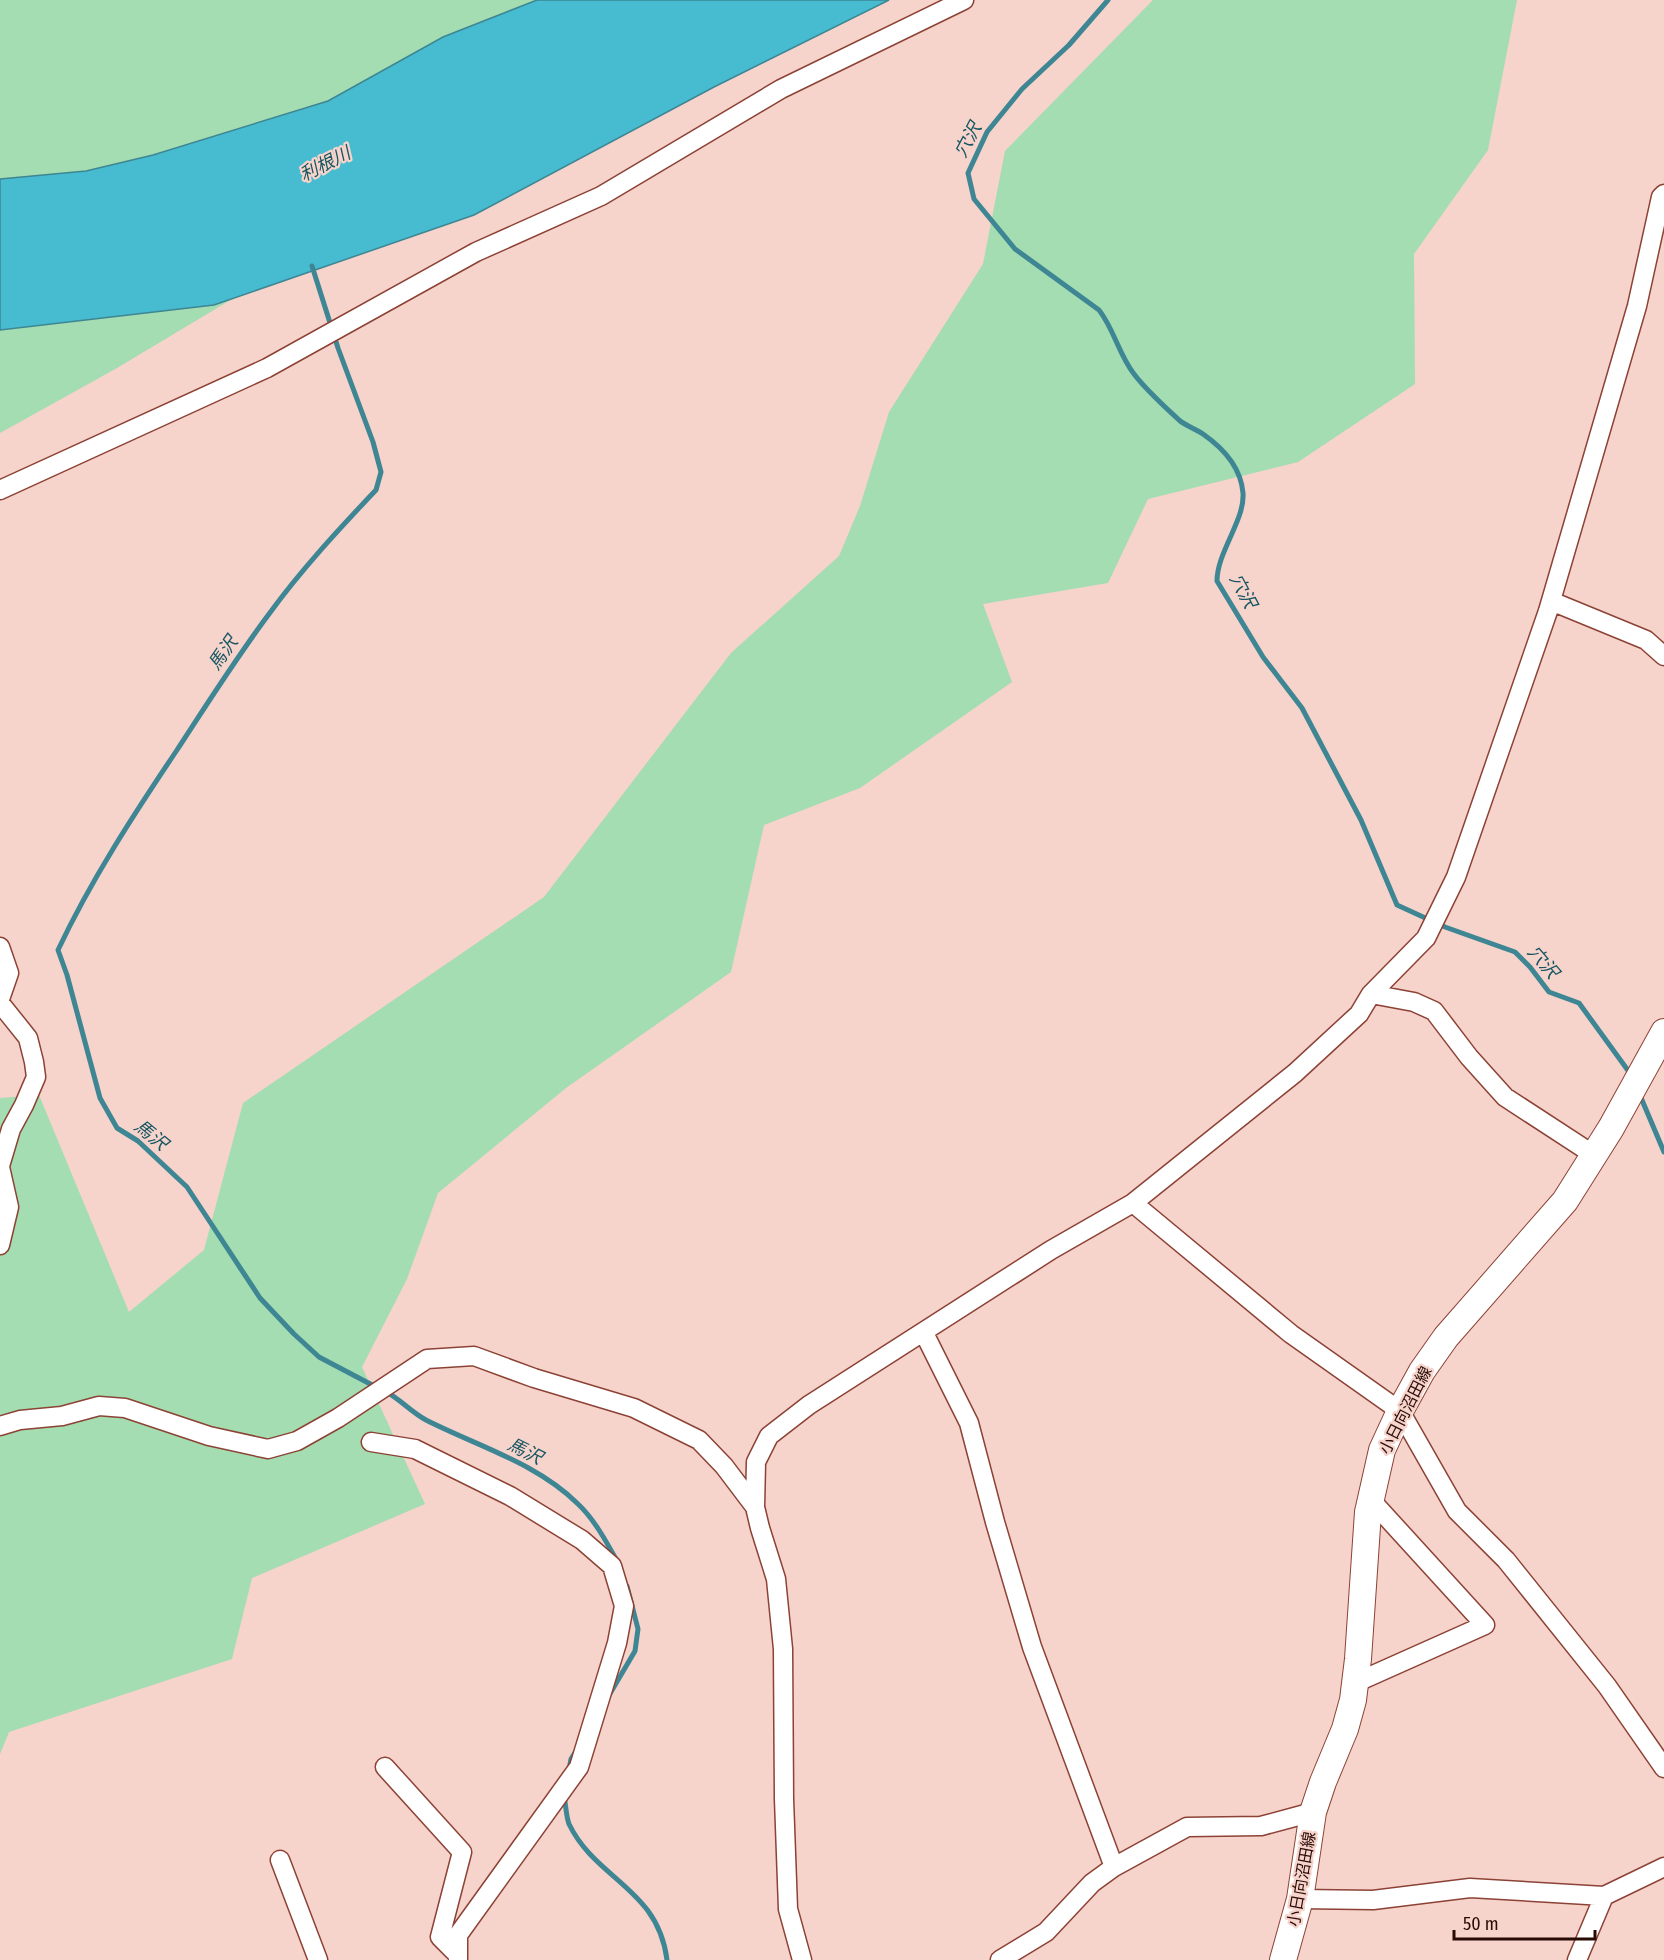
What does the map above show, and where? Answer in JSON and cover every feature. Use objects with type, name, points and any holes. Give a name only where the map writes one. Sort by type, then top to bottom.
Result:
[{"type":"main road","name":"小日向沼田線","points":[[1283,1960],[1300,1899],[1313,1812],[1345,1729],[1355,1683],[1368,1512],[1383,1450],[1422,1371],[1446,1337],[1565,1201],[1611,1128],[1664,1032]]},
{"type":"street","points":[[0,490],[267,368],[476,252],[601,196],[781,88],[964,0]]},
{"type":"street","points":[[802,1960],[788,1909],[784,1799],[783,1649],[776,1579],[755,1507],[756,1462],[769,1436],[809,1405],[1052,1250],[1133,1203],[1294,1073],[1359,1014],[1371,994],[1426,938],[1456,877],[1551,601],[1637,306],[1661,197],[1664,194]]},
{"type":"street","points":[[1551,601],[1646,640],[1664,656]]},
{"type":"street","points":[[0,947],[9,973],[0,999]]},
{"type":"street","points":[[1371,994],[1414,1002],[1434,1011],[1469,1057],[1505,1097],[1594,1155]]},
{"type":"street","points":[[0,1004],[28,1038],[36,1077],[11,1129],[0,1166],[9,1208],[0,1245]]},
{"type":"street","points":[[1133,1203],[1291,1334],[1401,1411],[1457,1511],[1506,1560],[1600,1677],[1664,1768]]},
{"type":"street","points":[[924,1333],[969,1423],[1032,1647],[1114,1867]]},
{"type":"street","points":[[0,1426],[20,1420],[62,1416],[99,1406],[125,1408],[209,1436],[268,1449],[297,1441],[338,1418],[427,1359],[474,1356],[534,1378],[634,1408],[699,1440],[724,1466],[755,1507]]},
{"type":"street","points":[[371,1442],[415,1449],[510,1496],[582,1540],[612,1566],[624,1606],[617,1643],[579,1767],[458,1935],[458,1957]]},
{"type":"street","points":[[1355,1683],[1485,1625],[1371,1500]]},
{"type":"street","points":[[386,1767],[462,1852],[440,1936],[458,1957]]},
{"type":"street","points":[[1000,1960],[1046,1932],[1092,1883],[1114,1867],[1187,1827],[1261,1826],[1313,1812]]},
{"type":"street","points":[[280,1860],[318,1960]]},
{"type":"street","points":[[1300,1899],[1372,1900],[1470,1888],[1604,1896],[1664,1867]]},
{"type":"street","points":[[1577,1960],[1604,1896]]},
{"type":"green space","points":[[0,0],[732,0],[117,368],[0,433]]},
{"type":"green space","points":[[1153,0],[1517,0],[1488,150],[1414,254],[1415,384],[1298,462],[1148,499],[1108,583],[983,604],[1012,682],[860,788],[764,825],[731,972],[566,1088],[438,1193],[407,1279],[362,1367],[425,1504],[252,1578],[232,1659],[9,1732],[0,1754],[0,1098],[39,1095],[129,1312],[204,1250],[243,1103],[544,897],[731,653],[839,556],[860,506],[889,412],[983,264],[1005,151]]},
{"type":"water","name":"利根川","points":[[537,0],[889,0],[714,87],[474,215],[214,305],[0,330],[0,179],[86,171],[153,155],[328,101],[443,37]]},
{"type":"waterway","name":"穴沢","points":[[1108,0],[1069,45],[1022,89],[987,132],[968,173],[974,199],[1015,249],[1099,310],[1109,325],[1129,367],[1139,380],[1179,420],[1203,434],[1217,446],[1235,467],[1242,484],[1242,503],[1236,525],[1221,559],[1217,581],[1263,657],[1302,708],[1361,820],[1397,905],[1445,927],[1515,952],[1549,992],[1579,1003],[1632,1076]]},
{"type":"waterway","name":"馬沢","points":[[312,266],[338,348],[373,442],[381,472],[376,490],[307,566],[245,647],[114,848],[84,898],[58,950],[67,975],[100,1098],[117,1128],[138,1141],[187,1187],[260,1298],[294,1334],[319,1357],[376,1387]]},
{"type":"waterway","name":"穴沢","points":[[1639,1093],[1664,1152]]},
{"type":"waterway","name":"馬沢","points":[[385,1391],[426,1420],[506,1456],[562,1490],[589,1516],[617,1561]]},
{"type":"waterway","name":"馬沢","points":[[608,1697],[635,1651],[638,1629],[627,1586]]},
{"type":"waterway","name":"馬沢","points":[[569,1770],[571,1759],[576,1751]]},
{"type":"waterway","name":"馬沢","points":[[564,1797],[569,1824],[581,1843],[594,1859],[625,1886],[652,1916],[661,1936],[667,1960]]}]
